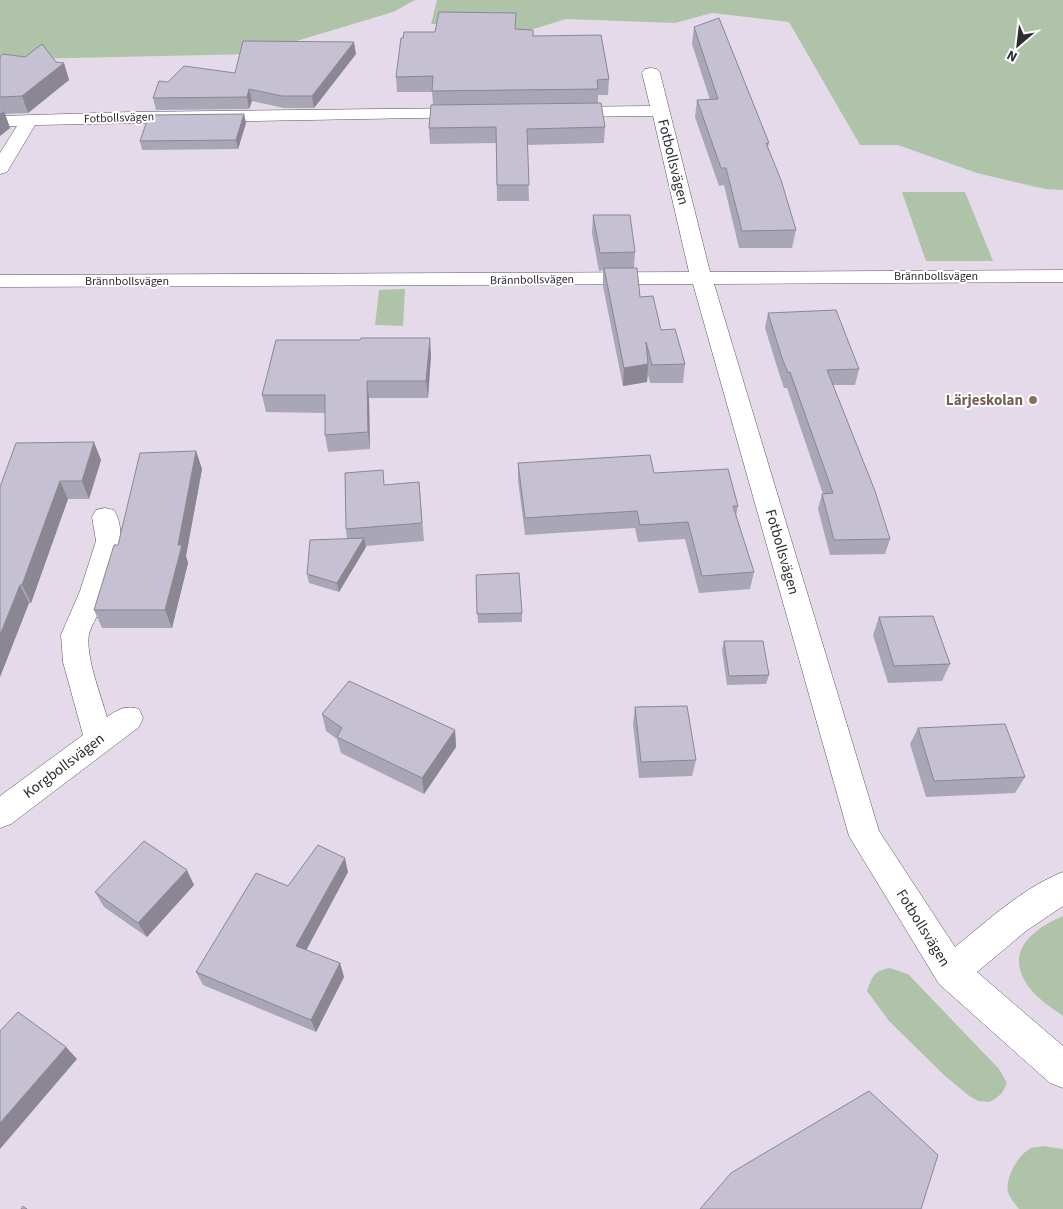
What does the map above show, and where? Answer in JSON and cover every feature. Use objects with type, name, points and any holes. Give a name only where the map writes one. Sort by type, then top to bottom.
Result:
[{"type":"street","name":"Fotbollsvägen","points":[[651,73],[700,277],[866,836],[951,972],[1063,1070]]},
{"type":"street","name":"Fotbollsvägen","points":[[550,112],[660,111]]},
{"type":"street","name":"Fotbollsvägen","points":[[0,121],[28,122],[131,117],[480,113]]},
{"type":"street","points":[[0,168],[28,122]]},
{"type":"street","name":"Brännbollsvägen","points":[[0,281],[1063,276]]},
{"type":"street","points":[[99,740],[77,662],[75,635],[94,591],[109,541],[105,517]]},
{"type":"street","name":"Korgbollsvägen","points":[[0,814],[128,718]]},
{"type":"street","name":"Fotbollsvägen","points":[[951,972],[1014,920],[1063,887]]},
{"type":"green space","points":[[0,0],[415,0],[393,12],[253,54],[25,59],[0,66]]},
{"type":"green space","points":[[437,0],[1063,0],[1063,190],[1045,189],[977,173],[898,145],[860,145],[789,22],[712,13],[675,23],[566,19],[514,35],[496,24],[431,24]]},
{"type":"green space","points":[[902,192],[965,192],[993,261],[926,261]]},
{"type":"green space","points":[[405,289],[403,326],[375,325],[379,290]]},
{"type":"green space","points":[[1063,916],[1063,1016],[1043,1002],[1033,992],[1024,979],[1019,967],[1019,956],[1023,946],[1030,937],[1039,929]]},
{"type":"green space","points":[[890,968],[908,974],[999,1069],[1007,1083],[1002,1093],[995,1099],[989,1102],[978,1101],[968,1095],[944,1075],[889,1021],[867,991],[874,975]]},
{"type":"green space","points":[[1043,1146],[1063,1149],[1063,1209],[1019,1209],[1008,1192],[1011,1173],[1017,1161],[1026,1151]]},
{"type":"building","points":[[439,12],[516,13],[515,29],[533,30],[533,36],[601,35],[609,79],[597,80],[598,89],[432,91],[433,76],[396,77],[401,38],[403,38],[404,32],[435,32]]},
{"type":"building","points":[[719,18],[769,143],[766,143],[781,180],[796,230],[742,231],[726,168],[721,168],[697,100],[718,99],[694,27]]},
{"type":"building","points":[[243,41],[354,42],[312,96],[282,96],[249,89],[247,97],[153,98],[159,81],[168,82],[184,66],[235,73]]},
{"type":"building","points":[[42,44],[56,62],[64,63],[22,96],[0,97],[0,57],[3,54],[25,57]]},
{"type":"building","points":[[601,103],[605,127],[527,129],[529,185],[497,185],[496,127],[429,128],[431,105]]},
{"type":"building","points":[[244,114],[236,140],[140,141],[149,115]]},
{"type":"building","points":[[593,215],[630,215],[635,252],[600,253]]},
{"type":"building","points":[[604,268],[637,268],[640,297],[653,296],[661,330],[675,329],[685,364],[652,365],[646,342],[648,364],[624,368]]},
{"type":"building","points":[[836,310],[859,369],[827,370],[875,491],[890,539],[834,540],[822,494],[833,493],[790,372],[788,373],[782,358],[768,313]]},
{"type":"building","points":[[361,338],[430,338],[426,381],[367,381],[368,432],[325,435],[325,395],[262,395],[276,340],[360,340]]},
{"type":"building","points":[[94,442],[82,481],[60,481],[22,585],[20,585],[0,635],[0,487],[16,443]]},
{"type":"building","points":[[196,451],[178,545],[182,545],[165,610],[94,610],[114,545],[118,545],[140,453]]},
{"type":"building","points":[[650,455],[654,473],[728,469],[738,506],[733,506],[754,572],[702,576],[688,522],[640,525],[637,511],[525,518],[518,463]]},
{"type":"building","points":[[383,470],[384,485],[419,482],[422,523],[346,529],[345,473]]},
{"type":"building","points":[[364,538],[337,583],[307,574],[310,540]]},
{"type":"building","points":[[519,573],[522,613],[477,614],[476,575]]},
{"type":"building","points":[[933,616],[950,664],[894,666],[879,617]]},
{"type":"building","points":[[724,641],[763,641],[769,675],[729,676]]},
{"type":"building","points":[[349,681],[455,730],[422,778],[337,737],[342,728],[322,714]]},
{"type":"building","points":[[687,706],[696,760],[641,762],[635,707]]},
{"type":"building","points":[[1005,724],[1025,777],[934,781],[918,728]]},
{"type":"building","points":[[144,841],[187,870],[138,923],[95,892]]},
{"type":"building","points":[[318,845],[345,858],[296,946],[340,963],[311,1020],[196,972],[256,873],[288,886]]},
{"type":"building","points":[[18,1012],[66,1047],[0,1123],[0,1031]]},
{"type":"building","points":[[869,1091],[938,1155],[921,1209],[700,1209],[731,1173]]},
{"type":"place","name":"Lärjeskolan","points":[[1033,400]]}]
